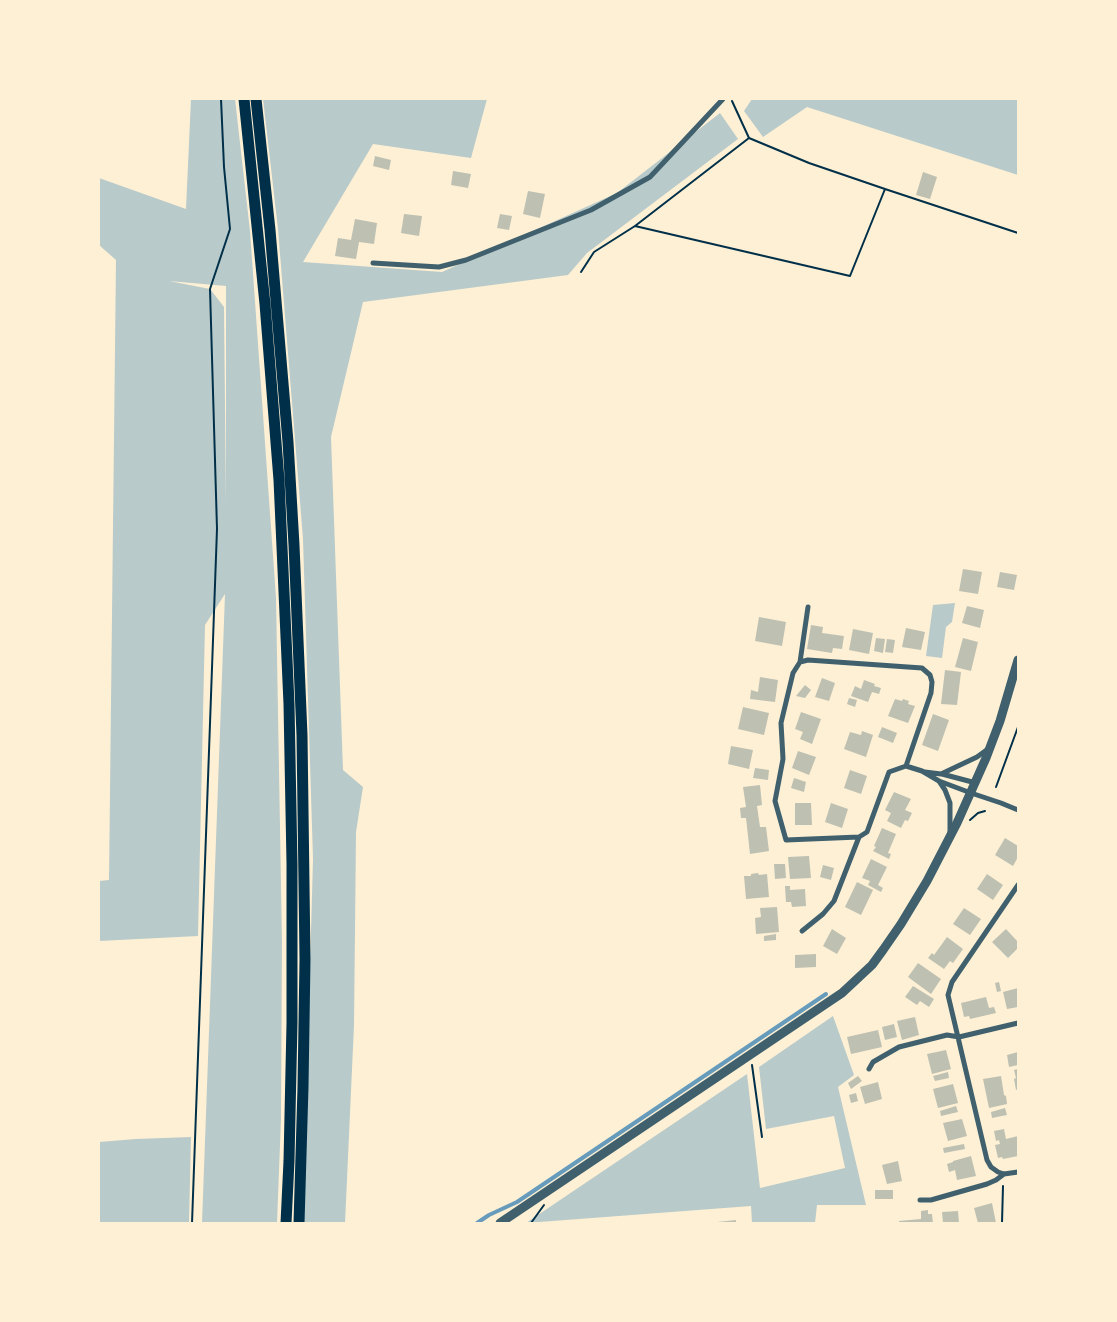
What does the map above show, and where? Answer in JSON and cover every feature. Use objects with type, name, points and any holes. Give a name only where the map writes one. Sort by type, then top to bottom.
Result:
[{"type":"highway","points":[[244,99],[264,230]]},
{"type":"highway","points":[[256,99],[264,230],[288,442],[294,536],[302,735],[305,959],[299,1223]]},
{"type":"highway","points":[[271,304],[289,724],[292,864],[292,1024],[286,1223]]},
{"type":"street","points":[[373,262],[439,267],[466,260],[591,210],[650,177],[723,99]]},
{"type":"street","points":[[808,607],[800,662],[793,673],[780,723],[783,759],[775,801],[786,840],[859,837],[867,832],[889,772],[906,766],[976,782]]},
{"type":"street","points":[[800,662],[808,660],[922,668],[930,675],[932,682],[931,693],[906,766]]},
{"type":"street","points":[[500,1223],[842,993],[872,965],[901,924],[927,881],[971,793],[1000,721],[1018,660]]},
{"type":"street","points":[[941,774],[977,757],[990,748]]},
{"type":"street","points":[[922,771],[939,781],[1018,810]]},
{"type":"street","points":[[939,781],[950,803],[950,836]]},
{"type":"street","points":[[802,931],[823,914],[834,901],[859,837]]},
{"type":"street","points":[[1004,1174],[991,1167],[987,1160],[948,995],[952,982],[1018,885]]},
{"type":"street","points":[[869,1069],[873,1062],[899,1047],[947,1035],[959,1037],[1018,1023]]},
{"type":"street","points":[[920,1200],[931,1200],[987,1184],[1004,1174],[1018,1172]]},
{"type":"path","points":[[192,1223],[216,529],[210,289],[230,229],[224,167],[221,99]]},
{"type":"path","points":[[731,99],[749,138],[809,163],[1018,233]]},
{"type":"path","points":[[581,272],[594,252],[635,226],[749,138]]},
{"type":"path","points":[[635,226],[850,276],[884,189]]},
{"type":"path","points":[[996,787],[1018,727]]},
{"type":"path","points":[[752,1062],[762,1137]]},
{"type":"path","points":[[1002,1223],[1004,1174]]},
{"type":"path","points":[[531,1223],[544,1207],[545,1200]]},
{"type":"shaded area","points":[[191,99],[235,99],[250,231],[276,598],[282,942],[281,1119],[277,1223],[202,1223],[225,594],[205,625],[198,936],[99,941],[99,881],[109,880],[116,260],[99,245],[99,178],[186,209]],"holes":[[[169,281],[226,286],[226,505],[224,307],[210,289]]]},
{"type":"shaded area","points":[[263,99],[487,99],[471,158],[373,144],[303,262],[442,272],[617,193],[720,113],[738,139],[587,253],[568,275],[363,302],[331,437],[343,770],[363,787],[356,832],[354,1025],[345,1223],[303,1223],[313,859],[303,539],[278,229]]},
{"type":"shaded area","points":[[752,99],[1018,99],[1018,175],[807,107],[763,137],[744,111]]},
{"type":"shaded area","points":[[955,603],[952,622],[946,627],[942,658],[926,656],[933,605]]},
{"type":"shaded area","points":[[833,1016],[854,1075],[838,1087],[866,1205],[817,1205],[815,1223],[752,1223],[751,1206],[526,1223],[747,1074],[760,1188],[845,1168],[834,1116],[766,1129],[759,1067]]},
{"type":"shaded area","points":[[191,1137],[189,1223],[99,1223],[99,1142]]},
{"type":"building","points":[[375,156],[391,160],[389,170],[373,166]]},
{"type":"building","points":[[453,171],[471,174],[468,188],[451,185]]},
{"type":"building","points":[[923,172],[937,177],[930,199],[916,195]]},
{"type":"building","points":[[528,191],[545,194],[540,218],[523,214]]},
{"type":"building","points":[[404,214],[422,216],[419,236],[401,233]]},
{"type":"building","points":[[500,214],[512,216],[509,230],[497,228]]},
{"type":"building","points":[[355,219],[377,223],[374,244],[359,242],[356,259],[335,256],[338,238],[351,240]]},
{"type":"building","points":[[963,569],[982,572],[978,594],[959,591]]},
{"type":"building","points":[[1000,572],[1017,575],[1014,590],[997,587]]},
{"type":"building","points":[[967,606],[984,610],[980,628],[962,623]]},
{"type":"building","points":[[759,617],[786,622],[782,646],[755,641]]},
{"type":"building","points":[[811,625],[823,627],[822,633],[844,636],[842,649],[833,648],[832,653],[807,649]]},
{"type":"building","points":[[906,628],[925,632],[921,650],[902,647]]},
{"type":"building","points":[[853,629],[873,633],[869,654],[849,650]]},
{"type":"building","points":[[876,638],[885,639],[883,653],[874,651]]},
{"type":"building","points":[[963,638],[978,642],[971,671],[955,667]]},
{"type":"building","points":[[887,639],[895,640],[893,653],[885,652]]},
{"type":"building","points":[[945,670],[961,672],[957,705],[941,704]]},
{"type":"building","points":[[760,677],[778,680],[775,702],[750,699],[751,690],[758,692]]},
{"type":"building","points":[[822,678],[835,683],[829,701],[815,697]]},
{"type":"building","points":[[864,680],[881,688],[879,694],[872,692],[868,702],[851,696],[855,686],[861,689]]},
{"type":"building","points":[[805,685],[811,690],[805,698],[796,696]]},
{"type":"building","points":[[849,698],[857,700],[855,707],[847,704]]},
{"type":"building","points":[[895,699],[909,701],[908,704],[915,706],[908,723],[888,716]]},
{"type":"building","points":[[743,707],[769,713],[764,735],[738,729]]},
{"type":"building","points":[[801,712],[821,719],[812,744],[800,739],[803,732],[795,729]]},
{"type":"building","points":[[933,714],[949,720],[938,751],[922,745]]},
{"type":"building","points":[[882,727],[897,733],[893,743],[878,737]]},
{"type":"building","points":[[862,731],[873,735],[866,757],[844,749],[850,732],[861,735]]},
{"type":"building","points":[[731,746],[753,750],[749,769],[728,764]]},
{"type":"building","points":[[798,751],[816,757],[809,775],[792,768]]},
{"type":"building","points":[[755,768],[769,770],[768,780],[753,778]]},
{"type":"building","points":[[850,770],[867,776],[861,794],[844,788]]},
{"type":"building","points":[[794,778],[806,782],[804,792],[791,788]]},
{"type":"building","points":[[760,785],[762,805],[757,806],[760,827],[766,827],[769,851],[750,854],[746,818],[741,818],[740,808],[746,807],[743,787]]},
{"type":"building","points":[[894,792],[911,799],[905,810],[912,813],[908,821],[905,820],[901,828],[887,821],[891,813],[885,810]]},
{"type":"building","points":[[795,803],[811,803],[812,825],[795,825]]},
{"type":"building","points":[[831,803],[848,809],[842,828],[825,822]]},
{"type":"building","points":[[882,828],[896,834],[888,853],[891,854],[889,859],[873,851]]},
{"type":"building","points":[[1005,838],[1018,846],[1018,857],[1013,866],[995,855]]},
{"type":"building","points":[[809,856],[811,878],[790,879],[788,857]]},
{"type":"building","points":[[871,859],[887,867],[878,885],[883,888],[881,892],[868,885],[870,881],[862,878]]},
{"type":"building","points":[[774,864],[785,864],[786,878],[775,879]]},
{"type":"building","points":[[823,865],[834,868],[831,880],[820,877]]},
{"type":"building","points":[[758,873],[759,875],[767,874],[769,897],[746,899],[744,876]]},
{"type":"building","points":[[987,874],[1003,885],[993,900],[977,889]]},
{"type":"building","points":[[857,882],[873,890],[861,915],[845,907]]},
{"type":"building","points":[[785,886],[790,886],[790,890],[805,889],[806,906],[792,907],[791,902],[786,902]]},
{"type":"building","points":[[777,907],[779,932],[756,934],[755,918],[761,917],[760,908]]},
{"type":"building","points":[[964,908],[981,919],[970,935],[953,924]]},
{"type":"building","points":[[832,929],[846,938],[837,954],[823,946]]},
{"type":"building","points":[[1006,929],[1018,942],[1018,948],[1008,958],[992,942]]},
{"type":"building","points":[[776,934],[776,940],[764,941],[764,936]]},
{"type":"building","points":[[947,937],[963,949],[953,963],[950,961],[944,969],[928,958],[932,953],[934,955]]},
{"type":"building","points":[[816,954],[816,967],[795,968],[795,955]]},
{"type":"building","points":[[918,963],[941,979],[931,994],[908,977]]},
{"type":"building","points":[[999,982],[1001,991],[997,992],[995,983]]},
{"type":"building","points":[[913,986],[934,999],[929,1007],[920,1001],[917,1005],[905,997]]},
{"type":"building","points":[[1018,988],[1018,1007],[1007,1009],[1003,992]]},
{"type":"building","points":[[986,997],[989,1008],[994,1007],[996,1013],[970,1019],[969,1016],[964,1017],[961,1003]]},
{"type":"building","points":[[915,1017],[919,1035],[902,1040],[897,1021]]},
{"type":"building","points":[[894,1024],[897,1037],[885,1040],[882,1027]]},
{"type":"building","points":[[878,1030],[882,1047],[851,1054],[847,1037]]},
{"type":"building","points":[[946,1050],[951,1069],[932,1074],[927,1054]]},
{"type":"building","points":[[1018,1052],[1018,1065],[1009,1067],[1007,1055]]},
{"type":"building","points":[[1018,1069],[1018,1089],[1016,1090],[1014,1070]]},
{"type":"building","points":[[948,1072],[949,1078],[935,1081],[933,1076]]},
{"type":"building","points":[[858,1076],[862,1081],[851,1089],[848,1083]]},
{"type":"building","points":[[1001,1076],[1007,1104],[989,1108],[983,1079]]},
{"type":"building","points":[[878,1082],[882,1099],[865,1104],[860,1087]]},
{"type":"building","points":[[953,1084],[958,1103],[938,1108],[933,1089]]},
{"type":"building","points":[[856,1093],[858,1101],[851,1103],[849,1095]]},
{"type":"building","points":[[956,1106],[958,1112],[941,1116],[940,1111]]},
{"type":"building","points":[[1005,1108],[1007,1115],[992,1118],[991,1112]]},
{"type":"building","points":[[962,1119],[967,1136],[948,1141],[943,1123]]},
{"type":"building","points":[[1004,1129],[1006,1139],[1018,1136],[1018,1156],[998,1158],[995,1145],[1000,1144],[999,1140],[996,1141],[994,1131]]},
{"type":"building","points":[[964,1144],[965,1149],[944,1153],[943,1148]]},
{"type":"building","points":[[971,1156],[976,1176],[957,1180],[955,1170],[949,1172],[947,1164]]},
{"type":"building","points":[[898,1161],[902,1181],[887,1184],[882,1165]]},
{"type":"building","points":[[875,1190],[893,1190],[893,1199],[875,1199]]},
{"type":"building","points":[[992,1203],[996,1223],[978,1223],[974,1208]]},
{"type":"building","points":[[928,1210],[928,1214],[932,1214],[933,1223],[899,1223],[899,1221],[921,1219],[921,1211]]},
{"type":"building","points":[[958,1211],[959,1223],[943,1223],[942,1212]]},
{"type":"building","points":[[736,1220],[736,1223],[717,1223],[717,1222]]},
{"type":"waterway","points":[[477,1223],[489,1215],[517,1202],[826,994]]}]
